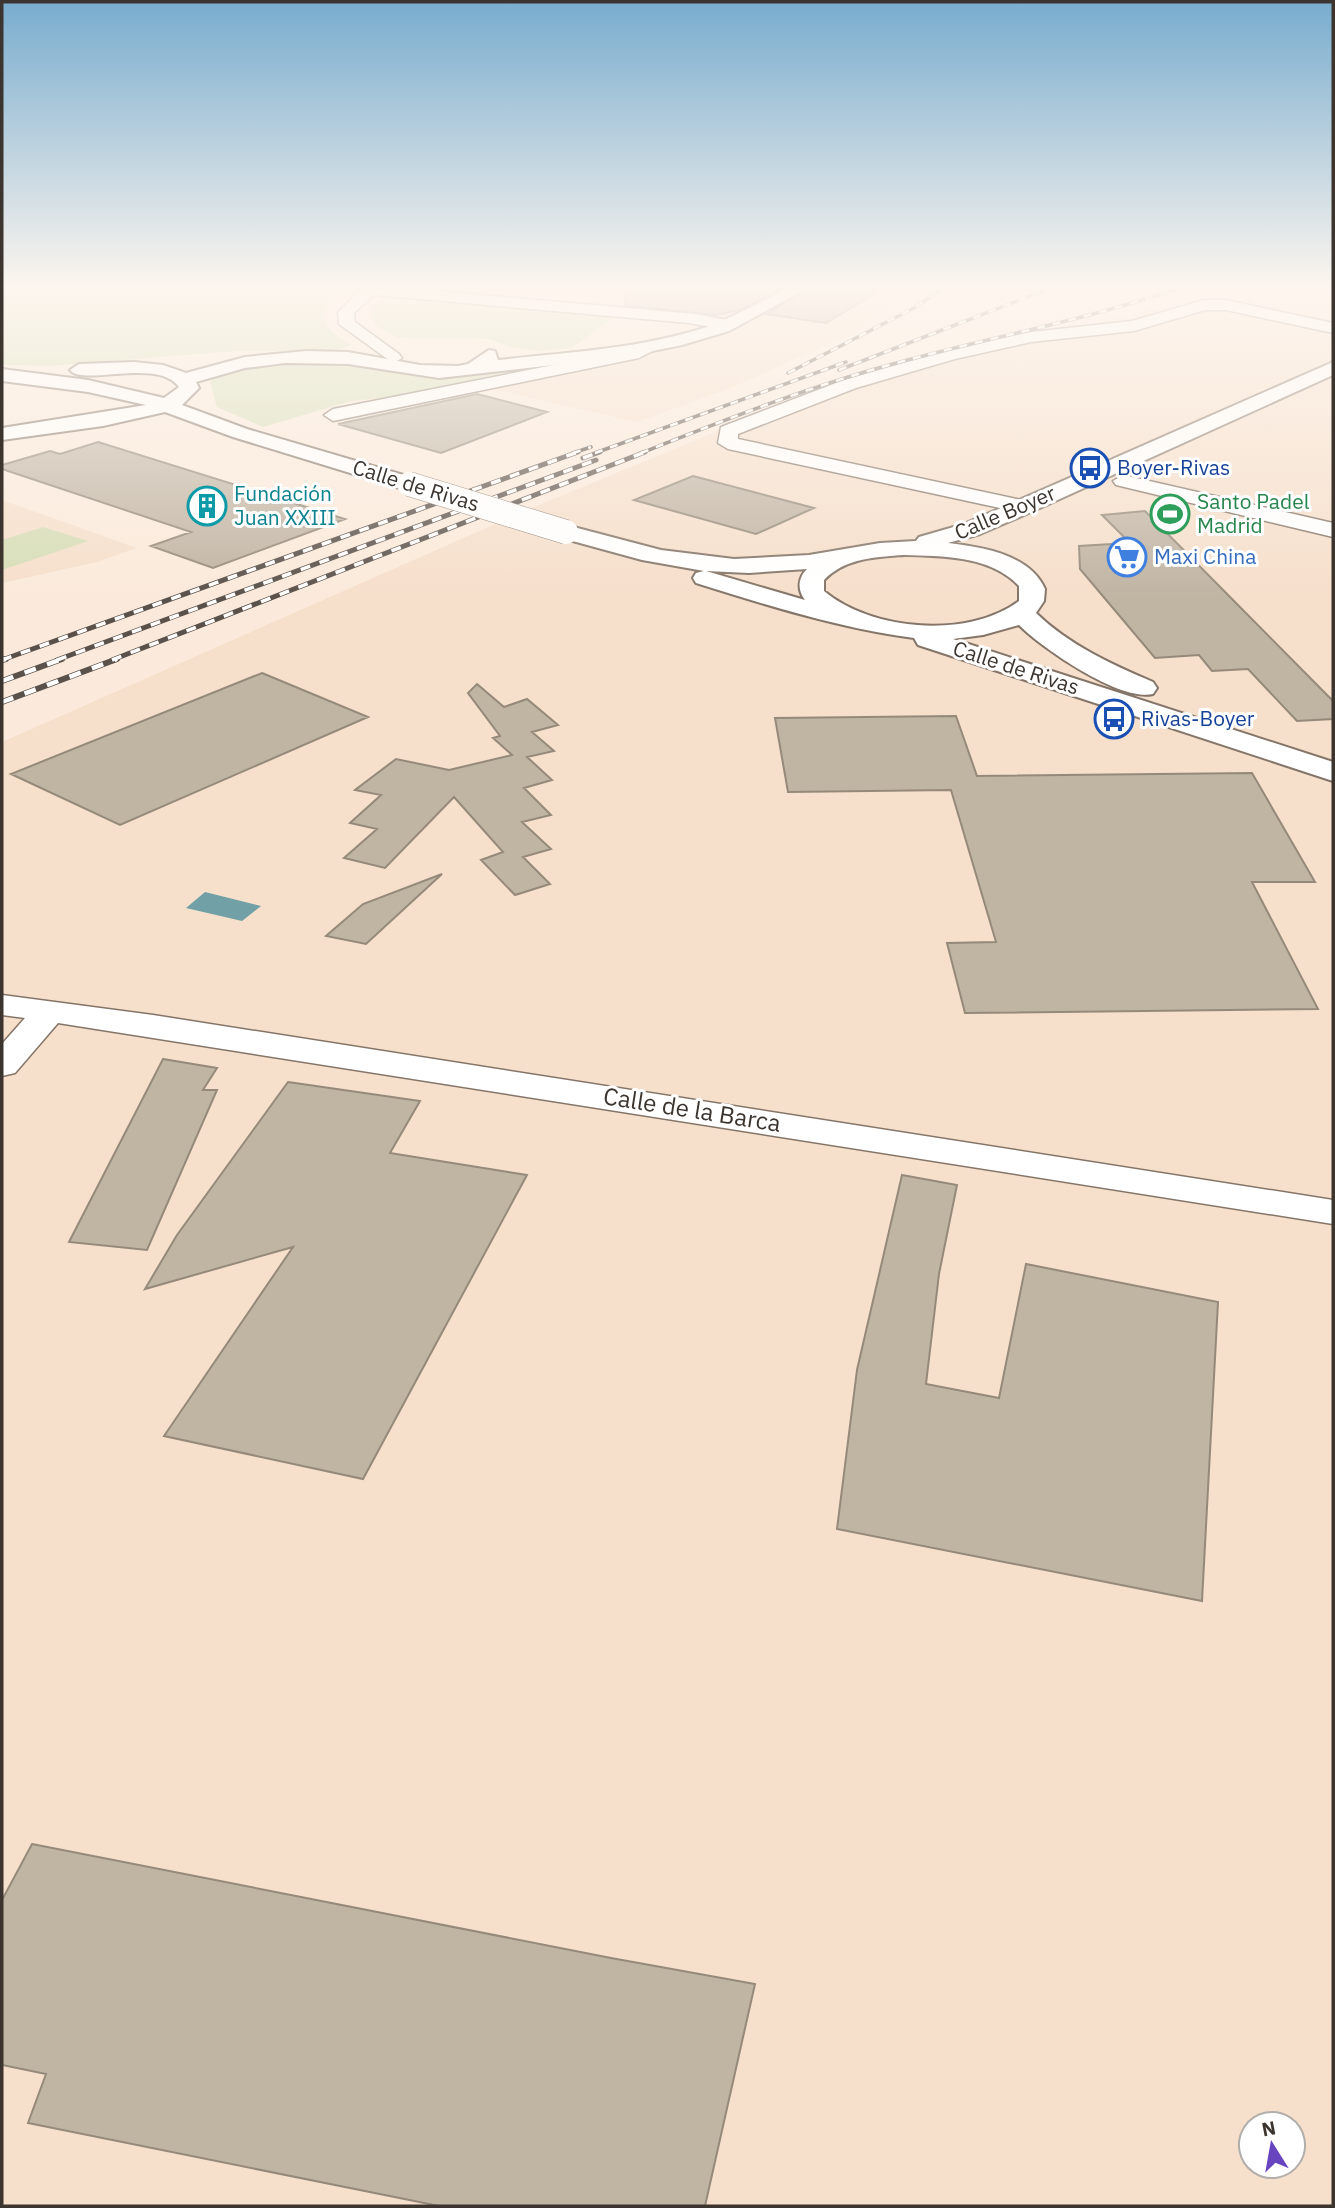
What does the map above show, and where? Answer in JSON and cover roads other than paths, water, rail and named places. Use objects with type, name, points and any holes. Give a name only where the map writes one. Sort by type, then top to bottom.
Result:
[{"type":"main road","name":"Calle de Rivas","points":[[113,392],[167,405],[240,433],[566,532],[651,554],[717,565],[764,566],[838,559],[868,551],[904,548]]},
{"type":"main road","points":[[2,434],[47,425],[141,414],[167,405],[187,392]]},
{"type":"main road","name":"Calle Boyer","points":[[904,548],[972,528],[1023,507],[1279,392]]},
{"type":"main road","name":"Calle Boyer","points":[[1017,572],[1012,553],[1018,539],[1042,517],[1324,392]]},
{"type":"main road","points":[[2,395],[141,414]]},
{"type":"main road","name":"Calle de Rivas","points":[[141,414],[240,433]]},
{"type":"main road","points":[[2,419],[47,425]]},
{"type":"main road","name":"Calle de Rivas","points":[[591,539],[641,558],[797,606],[899,629],[1333,772]]},
{"type":"main road","points":[[899,629],[970,629],[1000,622],[1029,606],[1034,592],[1026,578],[990,559],[964,553],[904,548]]},
{"type":"main road","points":[[838,559],[818,571],[811,585],[818,600],[839,614]]},
{"type":"main road","name":"Calle de Rivas","points":[[1021,612],[1034,627],[1073,655],[1116,676],[1228,722],[1333,756]]},
{"type":"street","points":[[333,415],[433,392]]},
{"type":"street","points":[[829,392],[729,431],[728,443],[1023,507]]},
{"type":"street","points":[[1123,481],[1333,530]]},
{"type":"street","name":"Calle de la Barca","points":[[2,1005],[1333,1212]]},
{"type":"street","points":[[2,1065],[50,1011]]},
{"type":"water","points":[[205,892],[261,906],[242,921],[186,908]]},
{"type":"railway","points":[[595,453],[763,392]]},
{"type":"railway","points":[[641,453],[803,392]]},
{"type":"railway","points":[[573,453],[591,447]]},
{"type":"railway","points":[[6,659],[2,660],[578,452]]},
{"type":"railway","points":[[583,458],[600,452]]},
{"type":"railway","points":[[112,660],[645,452]]},
{"type":"railway","points":[[57,660],[596,460]]},
{"type":"railway","points":[[2,681],[62,659]]},
{"type":"railway","points":[[2,702],[117,659]]},
{"type":"place","name":"Boyer-Rivas","points":[[1090,468]]},
{"type":"place","name":"Fundación Juan XXIII","points":[[207,506]]},
{"type":"place","name":"Santo Padel Madrid","points":[[1170,514]]},
{"type":"place","name":"Maxi China","points":[[1127,557]]},
{"type":"place","name":"Rivas-Boyer","points":[[1114,719]]}]
